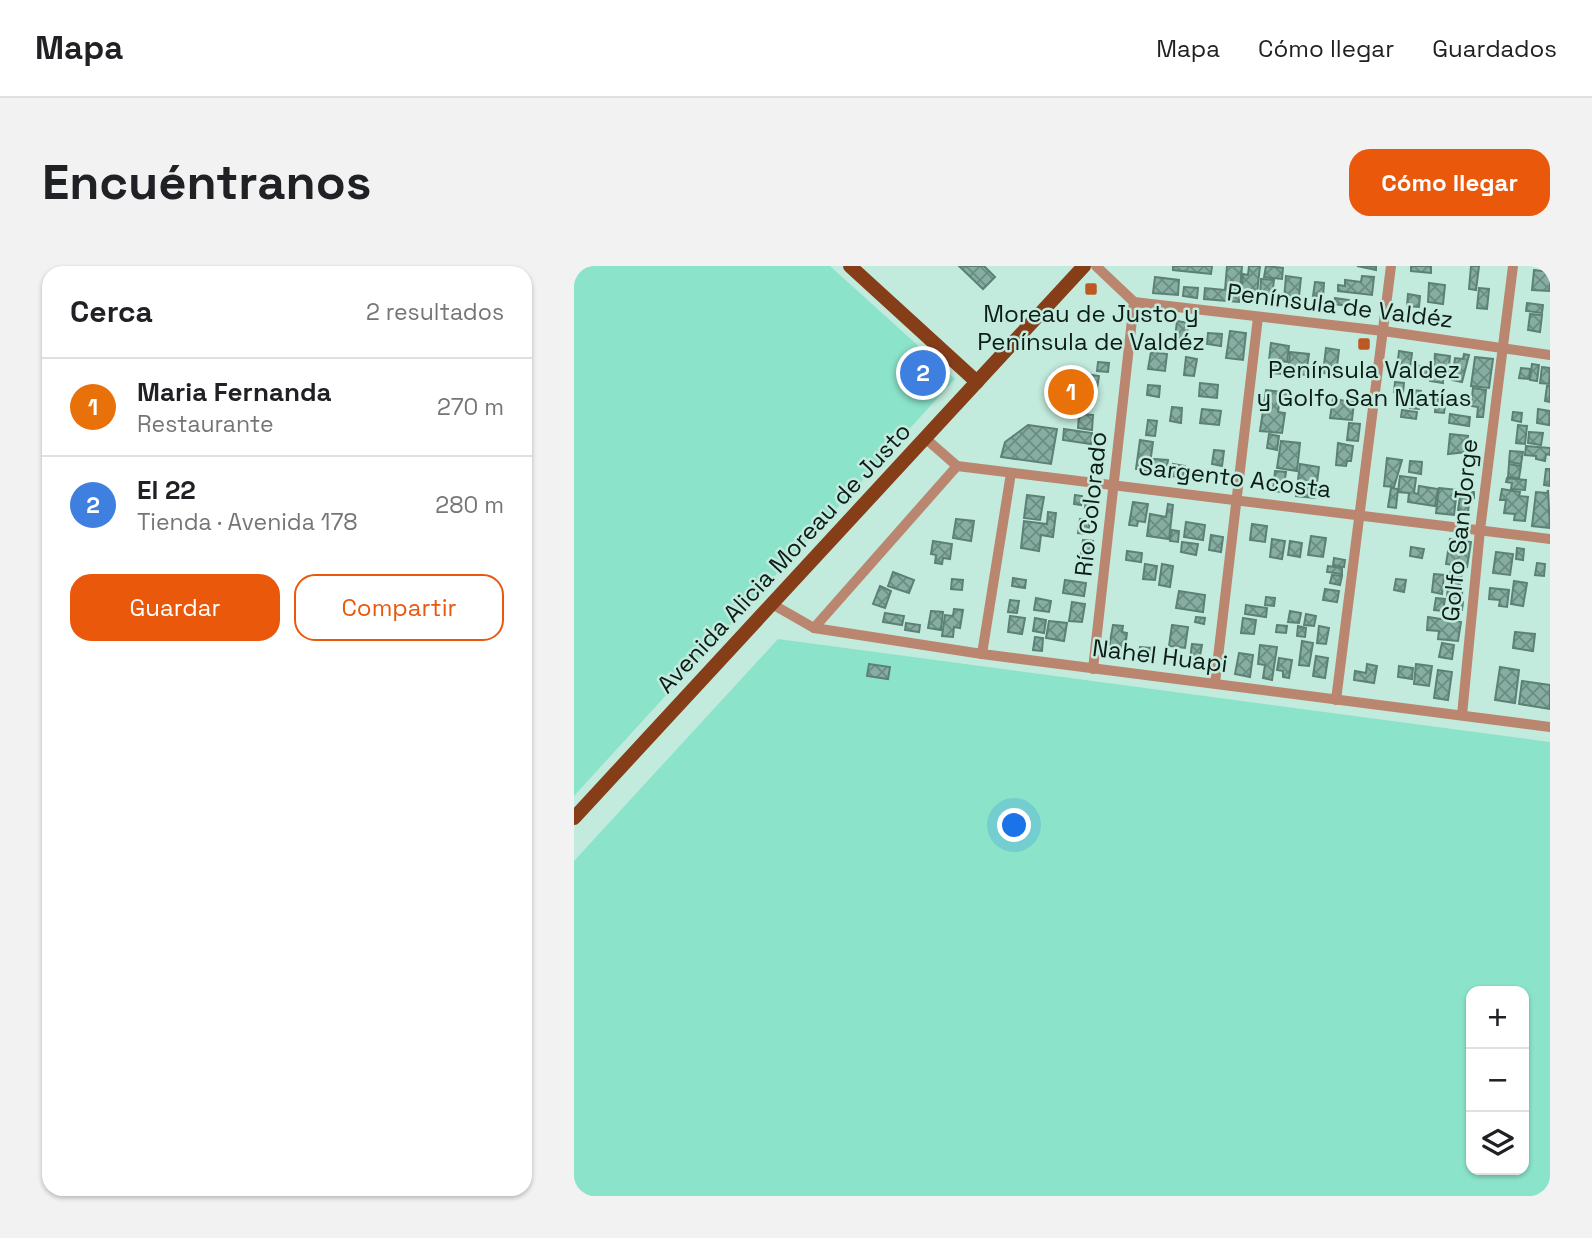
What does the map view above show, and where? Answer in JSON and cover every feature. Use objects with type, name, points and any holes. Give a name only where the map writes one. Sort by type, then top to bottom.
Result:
[{"type":"main road","points":[[850,266],[977,382]]},
{"type":"main road","name":"Avenida Alicia Moreau de Justo","points":[[574,818],[1084,266]]},
{"type":"street","points":[[1096,266],[1133,302]]},
{"type":"street","points":[[1336,700],[1357,515],[1391,266]]},
{"type":"street","name":"Golfo San Jorge","points":[[1462,715],[1480,530],[1513,266]]},
{"type":"street","name":"Península de Valdéz","points":[[1133,302],[1383,331],[1550,355]]},
{"type":"street","name":"Río Colorado","points":[[1093,669],[1133,302]]},
{"type":"street","points":[[1215,683],[1258,317]]},
{"type":"street","points":[[814,628],[957,466],[925,438]]},
{"type":"street","name":"Sargento Acosta","points":[[957,466],[1550,540]]},
{"type":"street","points":[[982,654],[1011,473]]},
{"type":"street","name":"Nahel Huapi","points":[[772,604],[814,628],[1093,669],[1550,727]]},
{"type":"green space","points":[[574,266],[830,266],[955,379],[574,796]]},
{"type":"green space","points":[[778,639],[1550,742],[1550,1196],[574,1196],[574,861]]},
{"type":"building","points":[[959,266],[984,266],[995,277],[983,289]]},
{"type":"building","points":[[1173,266],[1212,266],[1211,274],[1173,270]]},
{"type":"building","points":[[1227,266],[1242,266],[1239,302],[1204,299],[1205,288],[1225,290]]},
{"type":"building","points":[[1249,266],[1260,266],[1257,294],[1241,292],[1243,274],[1248,275]]},
{"type":"building","points":[[1266,266],[1283,268],[1282,279],[1264,277]]},
{"type":"building","points":[[1357,266],[1376,266],[1376,270]]},
{"type":"building","points":[[1411,266],[1431,266],[1431,273],[1411,271]]},
{"type":"building","points":[[1471,266],[1479,266],[1476,290],[1469,289]]},
{"type":"building","points":[[1534,270],[1550,272],[1550,291],[1532,290]]},
{"type":"building","points":[[1286,276],[1301,278],[1298,305],[1284,299]]},
{"type":"building","points":[[1362,276],[1374,277],[1372,295],[1338,291],[1338,285],[1345,286],[1345,280],[1361,282]]},
{"type":"building","points":[[1155,277],[1179,280],[1178,295],[1153,293]]},
{"type":"building","points":[[1261,279],[1274,280],[1272,296],[1260,295]]},
{"type":"building","points":[[1315,282],[1324,283],[1323,297],[1313,296]]},
{"type":"building","points":[[1429,283],[1445,285],[1443,304],[1428,302]]},
{"type":"building","points":[[1184,287],[1198,288],[1197,298],[1183,296]]},
{"type":"building","points":[[1479,288],[1489,289],[1487,309],[1477,308]]},
{"type":"building","points":[[1408,294],[1420,296],[1419,307],[1407,306]]},
{"type":"building","points":[[1335,298],[1349,300],[1348,306],[1334,304]]},
{"type":"building","points":[[1527,303],[1543,305],[1542,313],[1526,311]]},
{"type":"building","points":[[1530,314],[1542,315],[1540,332],[1528,330]]},
{"type":"building","points":[[1177,321],[1189,323],[1186,339],[1175,338]]},
{"type":"building","points":[[1230,331],[1246,333],[1243,360],[1226,358]]},
{"type":"building","points":[[1208,333],[1222,334],[1221,346],[1207,344]]},
{"type":"building","points":[[1271,343],[1289,346],[1287,362],[1269,360]]},
{"type":"building","points":[[1326,348],[1339,350],[1336,374],[1323,373]]},
{"type":"building","points":[[1399,351],[1412,353],[1410,369],[1397,368]]},
{"type":"building","points":[[1151,352],[1167,354],[1165,371],[1148,369]]},
{"type":"building","points":[[1290,352],[1309,354],[1306,375],[1288,373]]},
{"type":"building","points":[[1435,354],[1450,356],[1448,374],[1437,373],[1438,368],[1434,367]]},
{"type":"building","points":[[1464,354],[1469,355],[1462,382],[1452,380],[1455,358],[1463,359]]},
{"type":"building","points":[[1186,357],[1197,359],[1194,376],[1184,375]]},
{"type":"building","points":[[1475,357],[1493,359],[1489,388],[1471,386]]},
{"type":"building","points":[[1098,362],[1109,363],[1108,372],[1097,371]]},
{"type":"building","points":[[1532,364],[1539,365],[1537,381],[1530,380]]},
{"type":"building","points":[[1272,365],[1284,366],[1283,374],[1271,373]]},
{"type":"building","points":[[1414,365],[1427,367],[1427,374],[1413,372]]},
{"type":"building","points":[[1542,367],[1550,368],[1549,384],[1540,383]]},
{"type":"building","points":[[1521,368],[1530,369],[1529,379],[1519,378]]},
{"type":"building","points":[[1080,373],[1099,376],[1097,388],[1079,386]]},
{"type":"building","points":[[1431,375],[1443,376],[1443,383],[1430,381]]},
{"type":"building","points":[[1395,382],[1404,383],[1403,393],[1394,392]]},
{"type":"building","points":[[1200,383],[1218,385],[1217,398],[1199,396]]},
{"type":"building","points":[[1148,385],[1160,386],[1159,397],[1147,395]]},
{"type":"building","points":[[1059,386],[1086,390],[1084,405],[1057,402]]},
{"type":"building","points":[[1547,386],[1550,386],[1550,402],[1545,401]]},
{"type":"building","points":[[1473,388],[1486,390],[1483,417],[1477,417],[1478,407],[1471,406]]},
{"type":"building","points":[[1266,390],[1291,393],[1289,406],[1279,405],[1278,412],[1285,413],[1282,433],[1260,431]]},
{"type":"building","points":[[1412,390],[1421,391],[1419,409],[1410,408]]},
{"type":"building","points":[[1333,399],[1354,402],[1352,420],[1330,418]]},
{"type":"building","points":[[1436,399],[1446,400],[1444,413],[1435,412]]},
{"type":"building","points":[[1172,407],[1182,408],[1181,423],[1170,421]]},
{"type":"building","points":[[1202,409],[1221,411],[1219,425],[1200,423]]},
{"type":"building","points":[[1538,409],[1550,411],[1549,425],[1537,423]]},
{"type":"building","points":[[1402,410],[1417,412],[1416,419],[1401,417]]},
{"type":"building","points":[[1513,412],[1522,413],[1521,422],[1512,420]]},
{"type":"building","points":[[1079,414],[1093,415],[1092,430],[1078,428]]},
{"type":"building","points":[[1450,414],[1470,417],[1469,426],[1449,423]]},
{"type":"building","points":[[1148,420],[1157,421],[1155,436],[1146,435]]},
{"type":"building","points":[[1349,423],[1360,424],[1358,441],[1347,440]]},
{"type":"building","points":[[1028,425],[1057,429],[1051,464],[1001,457],[1005,442]]},
{"type":"building","points":[[1518,425],[1527,426],[1525,444],[1516,443]]},
{"type":"building","points":[[1064,429],[1092,433],[1091,444],[1063,440]]},
{"type":"building","points":[[1529,432],[1543,433],[1541,445],[1528,443]]},
{"type":"building","points":[[1269,434],[1279,436],[1277,450],[1267,448]]},
{"type":"building","points":[[1450,434],[1468,436],[1466,452],[1448,454]]},
{"type":"building","points":[[1140,440],[1153,442],[1149,471],[1136,469]]},
{"type":"building","points":[[1281,441],[1300,443],[1297,471],[1277,468]]},
{"type":"building","points":[[1338,443],[1353,446],[1351,461],[1347,461],[1346,466],[1336,465]]},
{"type":"building","points":[[1526,446],[1550,448],[1550,455],[1546,454],[1545,461],[1536,459],[1536,456],[1525,455]]},
{"type":"building","points":[[1214,450],[1224,451],[1222,466],[1212,464]]},
{"type":"building","points":[[1510,451],[1523,452],[1521,464],[1509,462]]},
{"type":"building","points":[[1387,458],[1402,460],[1394,487],[1384,486]]},
{"type":"building","points":[[1154,459],[1168,460],[1166,473],[1153,471]]},
{"type":"building","points":[[1410,461],[1422,462],[1421,474],[1409,472]]},
{"type":"building","points":[[1173,464],[1185,466],[1183,477],[1171,476]]},
{"type":"building","points":[[1300,464],[1319,467],[1315,498],[1296,496]]},
{"type":"building","points":[[1509,464],[1521,466],[1519,478],[1508,477]]},
{"type":"building","points":[[1546,469],[1550,469],[1550,486],[1544,485]]},
{"type":"building","points":[[1275,471],[1286,472],[1283,492],[1273,491]]},
{"type":"building","points":[[1400,476],[1416,478],[1414,493],[1418,494],[1419,486],[1438,489],[1435,506],[1408,502],[1409,493],[1398,492]]},
{"type":"building","points":[[1507,478],[1526,480],[1525,490],[1511,489],[1512,483],[1506,482]]},
{"type":"building","points":[[1391,488],[1398,489],[1396,508],[1388,507]]},
{"type":"building","points":[[1439,488],[1457,490],[1454,515],[1436,513]]},
{"type":"building","points":[[1502,489],[1520,492],[1519,496],[1528,497],[1525,521],[1514,520],[1515,514],[1504,513],[1506,500],[1500,500]]},
{"type":"building","points":[[1461,490],[1474,492],[1474,498],[1470,497],[1468,512],[1458,510]]},
{"type":"building","points":[[1548,490],[1550,528],[1532,526],[1536,492],[1547,493]]},
{"type":"building","points":[[1027,495],[1044,497],[1040,520],[1024,518]]},
{"type":"building","points":[[1075,495],[1082,496],[1081,505],[1074,504]]},
{"type":"building","points":[[1086,500],[1097,502],[1096,510],[1085,508]]},
{"type":"building","points":[[1133,502],[1148,504],[1145,522],[1138,521],[1137,526],[1129,525]]},
{"type":"building","points":[[1168,504],[1173,505],[1169,539],[1147,536],[1150,514],[1166,517]]},
{"type":"building","points":[[1048,512],[1056,513],[1053,537],[1041,535],[1039,551],[1021,548],[1024,521],[1047,524]]},
{"type":"building","points":[[956,519],[974,521],[971,541],[953,538]]},
{"type":"building","points":[[1080,519],[1090,520],[1088,534],[1078,533]]},
{"type":"building","points":[[1186,522],[1205,525],[1203,540],[1184,537]]},
{"type":"building","points":[[1252,524],[1267,526],[1265,542],[1250,540]]},
{"type":"building","points":[[1172,530],[1179,531],[1178,542],[1170,541]]},
{"type":"building","points":[[1211,535],[1223,537],[1221,552],[1209,550]]},
{"type":"building","points":[[1311,536],[1326,538],[1323,557],[1308,555]]},
{"type":"building","points":[[1272,539],[1285,541],[1282,559],[1270,557]]},
{"type":"building","points":[[1450,539],[1471,542],[1467,567],[1446,564]]},
{"type":"building","points":[[1083,540],[1093,541],[1091,556],[1081,555]]},
{"type":"building","points":[[933,541],[952,544],[950,559],[943,558],[942,564],[935,563],[936,555],[931,554]]},
{"type":"building","points":[[1290,541],[1302,543],[1300,557],[1288,555]]},
{"type":"building","points":[[1182,542],[1198,544],[1196,555],[1181,552]]},
{"type":"building","points":[[1411,547],[1424,549],[1422,558],[1410,556]]},
{"type":"building","points":[[1517,548],[1524,549],[1523,560],[1516,559]]},
{"type":"building","points":[[1127,551],[1142,553],[1141,562],[1126,560]]},
{"type":"building","points":[[1496,552],[1513,554],[1510,575],[1493,573]]},
{"type":"building","points":[[1334,558],[1345,560],[1344,567],[1333,565]]},
{"type":"building","points":[[1537,563],[1545,564],[1544,576],[1535,575]]},
{"type":"building","points":[[1145,564],[1157,566],[1155,580],[1143,579]]},
{"type":"building","points":[[1162,564],[1173,566],[1170,587],[1159,585]]},
{"type":"building","points":[[1328,566],[1342,568],[1342,574],[1327,572]]},
{"type":"building","points":[[1451,570],[1462,572],[1460,584],[1449,582]]},
{"type":"building","points":[[893,572],[914,580],[909,593],[888,586]]},
{"type":"building","points":[[1434,574],[1444,575],[1442,594],[1432,592]]},
{"type":"building","points":[[1332,575],[1342,576],[1340,585],[1330,583]]},
{"type":"building","points":[[1013,578],[1026,580],[1025,588],[1012,586]]},
{"type":"building","points":[[952,579],[963,580],[962,590],[951,589]]},
{"type":"building","points":[[1396,579],[1406,580],[1404,592],[1394,590]]},
{"type":"building","points":[[1065,580],[1086,583],[1084,596],[1063,593]]},
{"type":"building","points":[[1514,581],[1527,583],[1523,606],[1511,604]]},
{"type":"building","points":[[880,586],[891,591],[885,608],[873,604]]},
{"type":"building","points":[[1448,587],[1463,589],[1461,598],[1447,596]]},
{"type":"building","points":[[1490,588],[1509,590],[1507,607],[1499,606],[1500,600],[1489,599]]},
{"type":"building","points":[[1325,589],[1339,591],[1337,602],[1323,600]]},
{"type":"building","points":[[1179,591],[1205,595],[1203,612],[1176,608]]},
{"type":"building","points":[[1266,597],[1275,598],[1274,606],[1265,605]]},
{"type":"building","points":[[1036,598],[1051,601],[1049,612],[1034,610]]},
{"type":"building","points":[[1436,598],[1445,599],[1443,611],[1434,610]]},
{"type":"building","points":[[1010,600],[1019,601],[1017,613],[1008,612]]},
{"type":"building","points":[[1450,600],[1463,602],[1462,610],[1449,609]]},
{"type":"building","points":[[1072,602],[1085,604],[1082,622],[1069,621]]},
{"type":"building","points":[[1246,605],[1267,608],[1266,617],[1245,614]]},
{"type":"building","points":[[954,609],[963,610],[960,628],[954,627],[953,637],[942,636],[945,615],[953,616]]},
{"type":"building","points":[[931,611],[943,612],[941,630],[928,628]]},
{"type":"building","points":[[1290,611],[1301,613],[1299,623],[1288,622]]},
{"type":"building","points":[[885,613],[904,616],[902,625],[883,622]]},
{"type":"building","points":[[1306,614],[1316,616],[1314,626],[1304,625]]},
{"type":"building","points":[[1010,616],[1025,618],[1022,634],[1008,632]]},
{"type":"building","points":[[1196,617],[1205,618],[1204,624],[1195,622]]},
{"type":"building","points":[[1428,617],[1461,622],[1458,641],[1438,639],[1439,631],[1427,630]]},
{"type":"building","points":[[1035,618],[1046,620],[1044,633],[1033,631]]},
{"type":"building","points":[[1243,618],[1256,620],[1254,634],[1241,633]]},
{"type":"building","points":[[1049,621],[1067,623],[1064,641],[1046,638]]},
{"type":"building","points":[[906,623],[920,625],[919,632],[905,630]]},
{"type":"building","points":[[1113,625],[1123,626],[1122,632],[1127,633],[1124,655],[1108,653]]},
{"type":"building","points":[[1172,625],[1188,627],[1185,648],[1169,646]]},
{"type":"building","points":[[1277,625],[1287,626],[1286,633],[1276,632]]},
{"type":"building","points":[[1298,626],[1306,628],[1305,637],[1297,636]]},
{"type":"building","points":[[1319,626],[1329,628],[1326,644],[1317,643]]},
{"type":"building","points":[[1515,632],[1535,634],[1533,651],[1513,648]]},
{"type":"building","points":[[1035,637],[1043,638],[1042,651],[1033,650]]},
{"type":"building","points":[[1302,641],[1313,643],[1309,666],[1299,665]]},
{"type":"building","points":[[1442,643],[1454,645],[1452,659],[1439,657]]},
{"type":"building","points":[[1192,644],[1202,645],[1199,661],[1190,660]]},
{"type":"building","points":[[1260,645],[1277,647],[1272,680],[1263,678],[1265,665],[1258,664]]},
{"type":"building","points":[[1140,647],[1151,648],[1149,662],[1138,660]]},
{"type":"building","points":[[1239,653],[1253,655],[1250,677],[1235,674]]},
{"type":"building","points":[[1316,656],[1328,658],[1325,678],[1313,676]]},
{"type":"building","points":[[1279,658],[1292,660],[1289,678],[1283,677],[1283,671],[1277,670]]},
{"type":"building","points":[[869,664],[890,667],[888,679],[867,676]]},
{"type":"building","points":[[1367,664],[1377,666],[1374,683],[1354,680],[1355,671],[1366,673]]},
{"type":"building","points":[[1416,664],[1432,666],[1429,686],[1414,684]]},
{"type":"building","points":[[1399,666],[1413,668],[1412,679],[1398,677]]},
{"type":"building","points":[[1500,667],[1519,670],[1515,703],[1495,700]]},
{"type":"building","points":[[1438,670],[1452,672],[1448,700],[1434,698]]},
{"type":"building","points":[[1522,681],[1550,685],[1550,709],[1519,704]]},
{"type":"place","name":"Moreau de Justo y Península de Valdéz","points":[[1091,289]]},
{"type":"place","name":"Península Valdez y Golfo San Matías","points":[[1364,344]]},
{"type":"place","name":"El 22","points":[[923,373]]},
{"type":"place","name":"Maria Fernanda","points":[[1071,392]]}]
